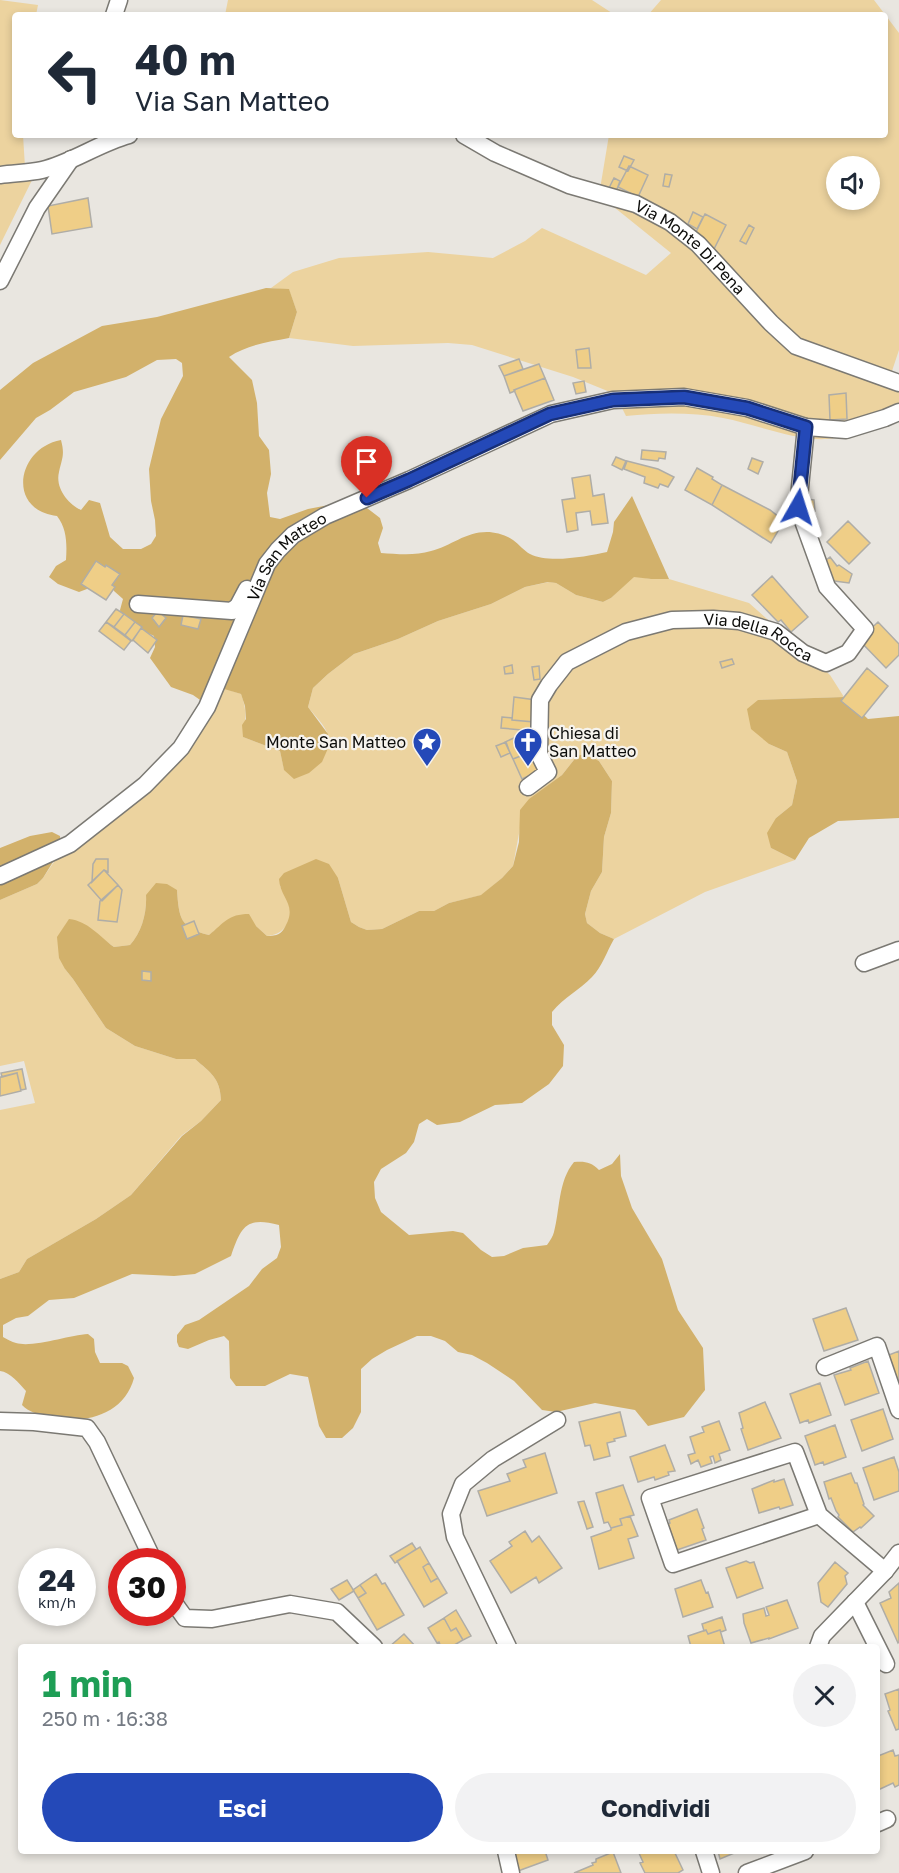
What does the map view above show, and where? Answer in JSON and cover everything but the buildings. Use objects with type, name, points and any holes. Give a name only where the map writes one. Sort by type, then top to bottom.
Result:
[{"type":"street","points":[[0,281],[37,208],[71,159],[93,141],[111,138]]},
{"type":"street","name":"Via Monte Di Pena","points":[[469,138],[495,153],[569,185],[636,204],[670,222],[698,244],[771,323],[796,346],[899,383]]},
{"type":"street","points":[[0,175],[42,170],[71,159]]},
{"type":"street","name":"Via San Matteo","points":[[0,876],[70,844],[145,785],[181,748],[207,707],[267,564],[293,536],[325,516],[409,480],[550,414],[613,400],[684,397],[747,408],[806,427],[846,430],[899,412]]},
{"type":"street","name":"Via della Rocca","points":[[528,787],[548,772],[538,754],[538,742],[540,700],[549,685],[567,662],[626,632],[672,620],[739,621],[776,632],[803,653],[826,663],[848,653],[865,629],[827,587],[798,507],[806,427]]},
{"type":"street","points":[[138,604],[232,612],[238,606],[254,576],[267,564]]},
{"type":"street","points":[[864,963],[899,950]]},
{"type":"street","points":[[825,1367],[877,1347],[899,1410]]},
{"type":"street","points":[[507,1644],[455,1537],[451,1514],[462,1484],[493,1459],[557,1420]]},
{"type":"street","points":[[0,1421],[87,1428],[97,1442],[147,1548]]},
{"type":"street","points":[[819,1515],[673,1564],[650,1498],[795,1452],[819,1515],[885,1571]]},
{"type":"street","points":[[819,1644],[822,1636],[885,1571],[899,1553]]},
{"type":"street","points":[[855,1602],[877,1644]]},
{"type":"street","points":[[186,1618],[212,1619],[290,1604],[338,1612],[371,1644]]},
{"type":"street","points":[[880,1650],[887,1663]]},
{"type":"street","points":[[507,1854],[511,1873]]},
{"type":"street","points":[[705,1854],[711,1873]]},
{"type":"street","points":[[747,1873],[796,1854]]},
{"type":"shaded area","points":[[0,0],[38,5],[37,12],[12,12],[12,138],[23,138],[25,167],[34,176],[0,245]]},
{"type":"shaded area","points":[[228,0],[592,0],[610,12],[226,12]]},
{"type":"shaded area","points":[[661,0],[874,0],[883,12],[651,12]]},
{"type":"shaded area","points":[[888,18],[899,33],[899,350],[892,371],[899,374],[899,421],[855,435],[814,439],[711,416],[650,414],[626,416],[615,394],[573,377],[472,345],[448,343],[353,346],[289,338],[297,312],[289,290],[271,288],[293,272],[339,258],[428,252],[493,258],[525,241],[542,228],[646,275],[671,253],[599,195],[608,138],[888,138]]},
{"type":"shaded area","points":[[266,288],[289,289],[297,312],[289,338],[250,347],[229,357],[252,380],[257,403],[259,436],[269,450],[271,474],[267,493],[270,517],[280,519],[308,509],[345,503],[367,508],[380,518],[383,528],[378,543],[381,553],[425,553],[472,534],[487,532],[507,537],[528,553],[538,557],[558,559],[607,552],[614,522],[632,496],[669,579],[634,577],[611,598],[603,602],[576,595],[556,583],[548,582],[525,587],[491,604],[438,621],[398,639],[354,654],[313,688],[308,707],[328,734],[329,746],[322,762],[309,773],[294,779],[284,770],[280,751],[243,737],[242,725],[246,719],[241,694],[221,688],[203,702],[193,695],[171,687],[150,658],[155,647],[154,636],[122,621],[120,610],[123,599],[108,581],[79,592],[58,584],[49,577],[56,566],[66,560],[65,531],[57,516],[41,511],[30,503],[24,491],[23,479],[27,466],[35,454],[46,445],[61,440],[63,453],[58,478],[67,500],[81,510],[89,500],[100,503],[110,537],[123,549],[141,549],[151,544],[156,536],[149,469],[161,419],[183,376],[182,363],[176,359],[157,360],[126,377],[74,392],[36,418],[0,460],[0,390],[33,363],[102,326],[157,317]]},
{"type":"shaded area","points":[[634,576],[669,579],[749,603],[830,675],[844,697],[758,700],[769,744],[787,752],[797,781],[792,805],[776,818],[771,848],[795,860],[705,892],[614,939],[600,933],[587,923],[585,914],[591,891],[602,872],[604,837],[611,813],[612,781],[599,761],[577,756],[562,775],[530,799],[520,828],[513,866],[502,878],[482,895],[449,903],[434,911],[419,911],[382,929],[367,930],[351,922],[338,878],[280,886],[288,902],[289,921],[283,930],[267,936],[256,926],[218,928],[209,935],[199,932],[187,925],[180,915],[177,890],[146,895],[143,921],[130,945],[114,947],[103,939],[65,969],[106,1028],[135,1046],[176,1059],[195,1059],[217,1081],[221,1100],[201,1121],[181,1136],[131,1195],[96,1219],[27,1259],[19,1272],[0,1279],[0,1110],[35,1103],[24,1061],[0,1066],[0,900],[37,884],[58,856],[164,762],[216,681],[241,694],[245,715],[243,737],[280,751],[284,769],[307,762],[326,749],[329,743],[327,731],[308,707],[313,688],[354,654],[398,639],[438,621],[491,604],[525,587],[549,582],[556,583],[576,595],[603,602],[611,598]]},
{"type":"shaded area","points":[[844,697],[868,719],[899,716],[899,818],[838,821],[809,838],[795,860],[771,848],[767,833],[776,818],[792,805],[797,781],[787,752],[769,744],[751,729],[747,709],[758,700]]},
{"type":"shaded area","points":[[585,754],[599,761],[612,781],[611,813],[604,837],[602,872],[591,891],[585,914],[587,923],[600,933],[614,939],[596,973],[552,1012],[552,1025],[564,1045],[563,1066],[549,1084],[522,1103],[495,1105],[460,1122],[437,1125],[427,1119],[419,1124],[414,1142],[406,1153],[381,1169],[374,1182],[375,1198],[381,1212],[409,1235],[453,1231],[463,1233],[492,1257],[504,1256],[523,1248],[547,1245],[554,1232],[565,1178],[574,1162],[588,1163],[599,1170],[612,1164],[620,1154],[621,1176],[632,1208],[662,1259],[678,1310],[703,1348],[705,1390],[684,1417],[648,1426],[635,1410],[595,1403],[556,1412],[542,1410],[514,1381],[487,1363],[472,1355],[458,1352],[445,1341],[431,1336],[417,1336],[387,1350],[361,1369],[361,1412],[353,1428],[342,1438],[326,1438],[319,1426],[308,1377],[290,1374],[265,1386],[236,1386],[230,1378],[229,1341],[224,1336],[188,1349],[179,1347],[177,1342],[177,1335],[185,1325],[199,1320],[249,1286],[262,1269],[277,1258],[281,1247],[279,1225],[259,1222],[246,1226],[231,1256],[195,1274],[174,1276],[132,1274],[74,1298],[49,1300],[28,1316],[16,1318],[3,1325],[3,1337],[14,1343],[23,1344],[88,1334],[94,1339],[95,1352],[100,1363],[122,1363],[128,1366],[134,1378],[129,1391],[121,1401],[100,1415],[74,1420],[60,1419],[30,1411],[22,1405],[26,1391],[11,1376],[0,1371],[0,1279],[19,1272],[27,1259],[96,1219],[131,1195],[182,1136],[201,1121],[221,1100],[217,1081],[195,1059],[176,1059],[135,1046],[106,1028],[59,958],[57,937],[69,919],[88,926],[114,947],[130,945],[143,922],[146,895],[156,883],[167,884],[177,890],[180,915],[192,929],[209,935],[231,917],[249,914],[256,926],[267,936],[276,935],[284,928],[290,912],[279,879],[284,873],[316,859],[329,864],[338,878],[351,922],[367,930],[382,929],[419,911],[434,911],[449,903],[481,895],[502,878],[513,866],[519,842],[520,810],[529,799],[562,775],[577,756]]},
{"type":"shaded area","points":[[52,832],[60,836],[61,849],[43,878],[37,884],[0,900],[0,848],[30,836]]},
{"type":"place","name":"Monte San Matteo","points":[[427,768]]},
{"type":"place","name":"Chiesa di San Matteo","points":[[528,768]]},
{"type":"route","points":[[367,498],[550,414],[613,400],[684,397],[747,408],[806,427],[798,507]]}]
